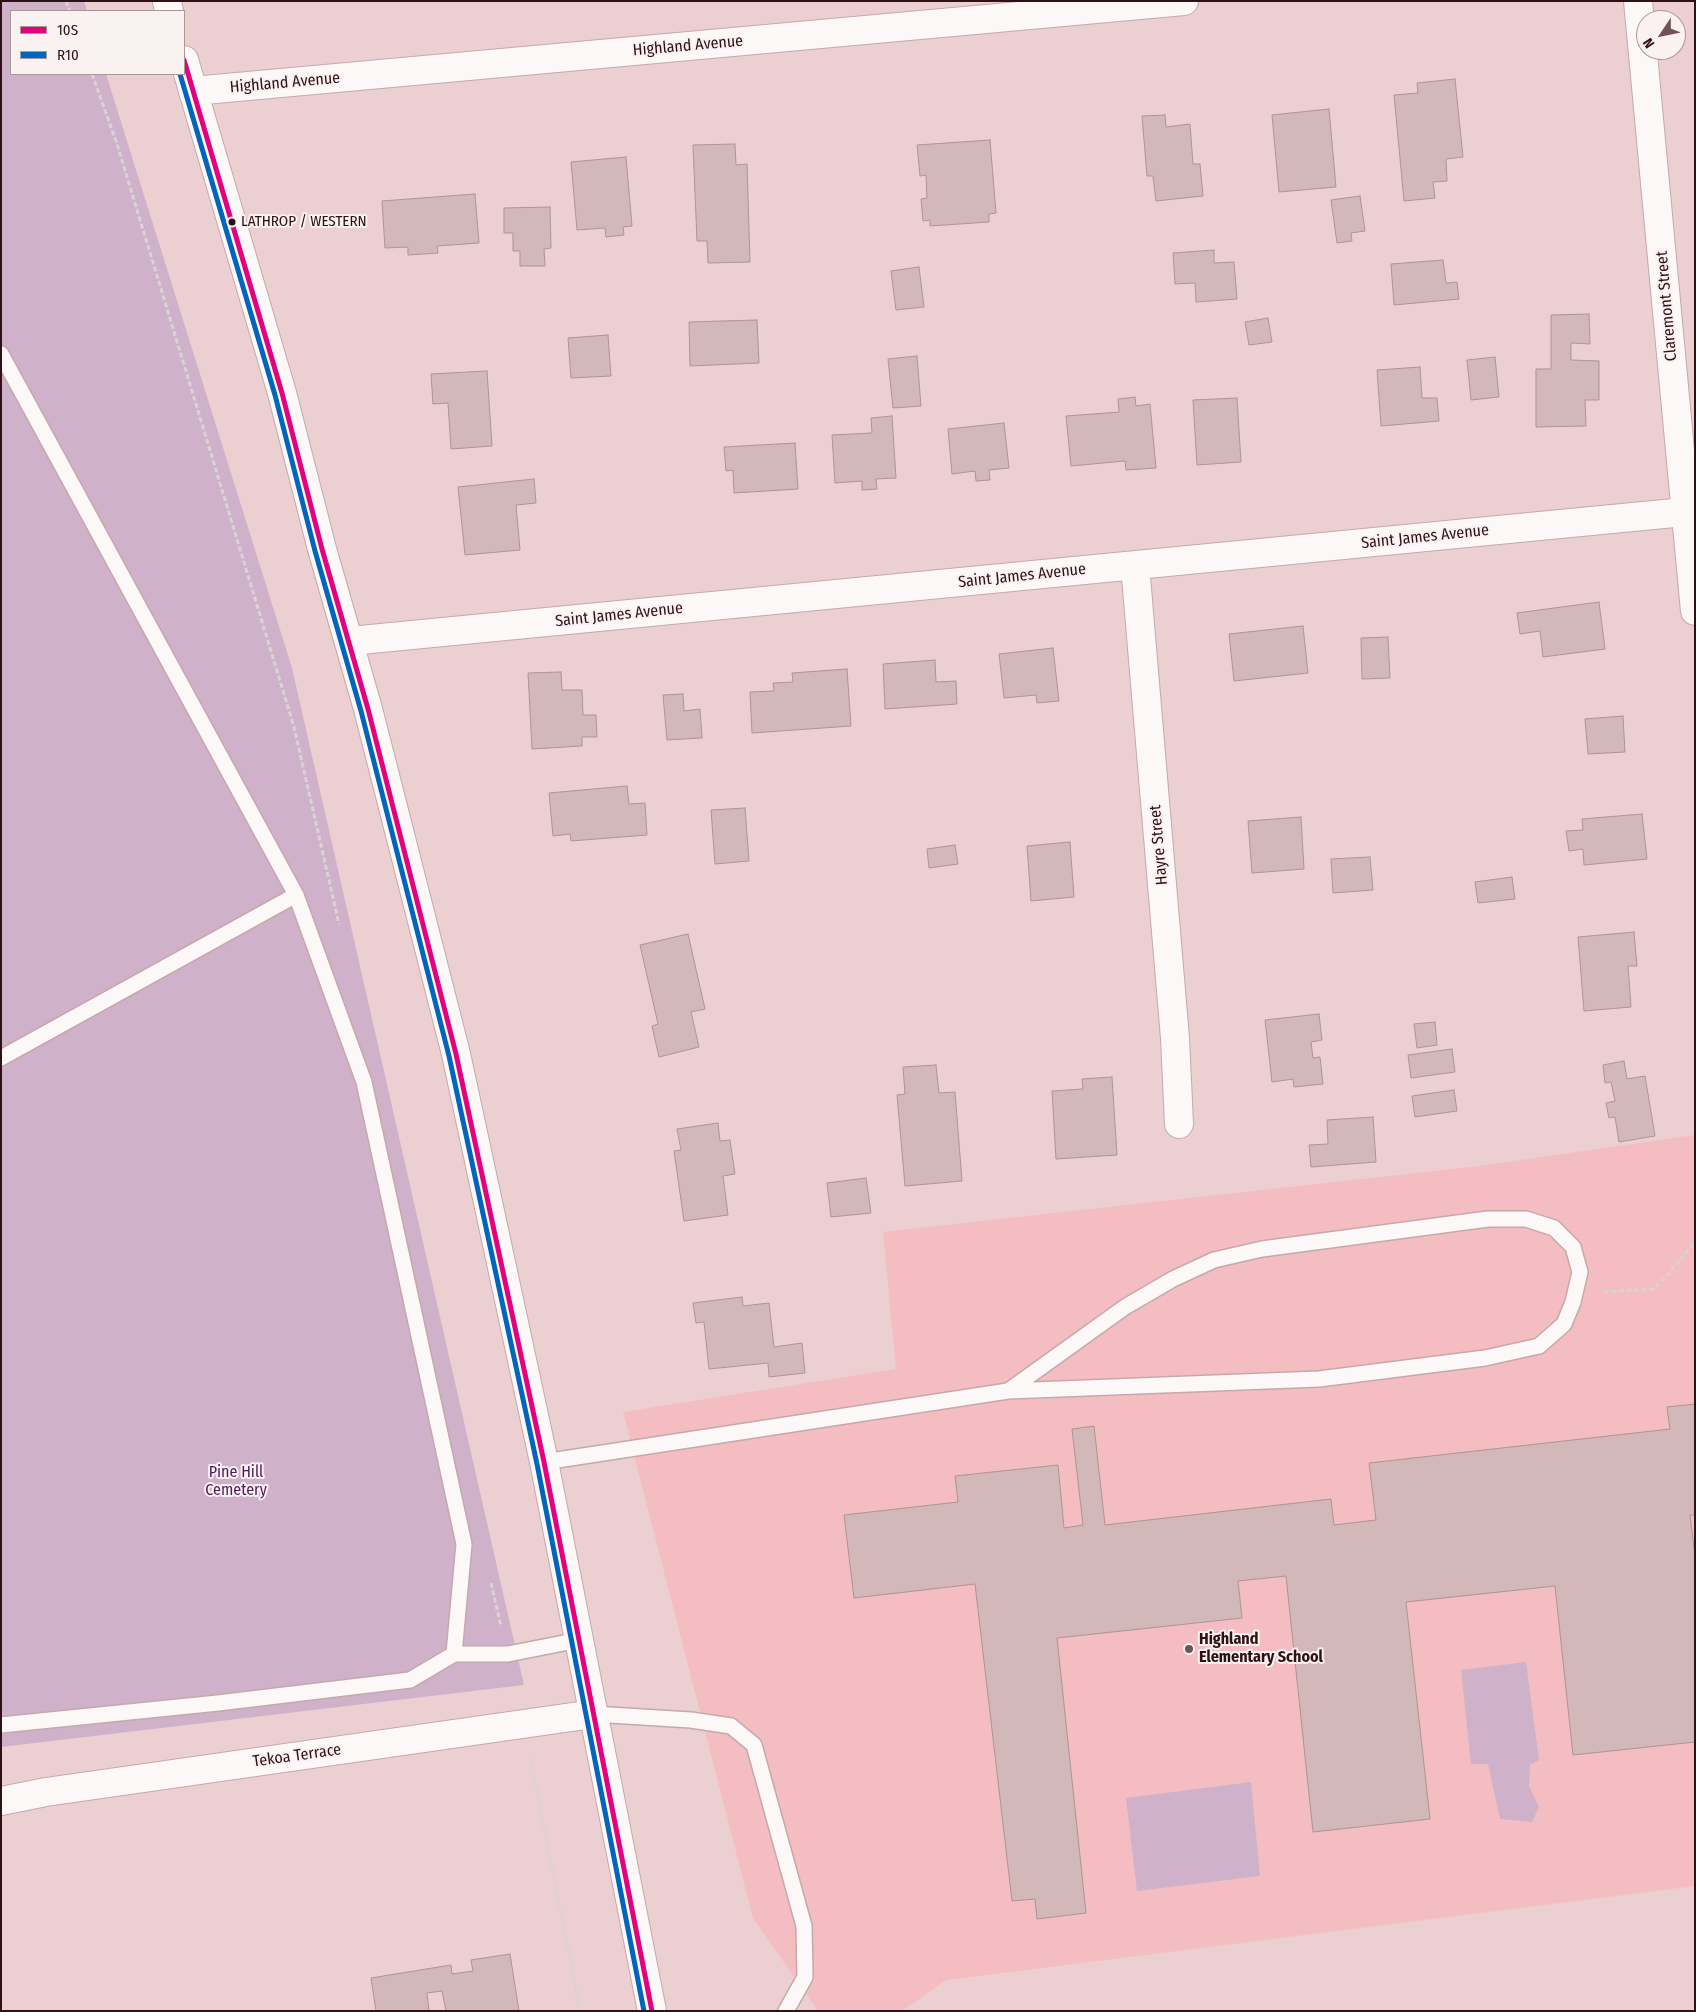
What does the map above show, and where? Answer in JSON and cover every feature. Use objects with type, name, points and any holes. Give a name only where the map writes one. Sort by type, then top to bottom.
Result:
[{"type":"street","name":"Highland Avenue","points":[[192,92],[945,12],[1184,1]]},
{"type":"street","name":"Claremont Street","points":[[1638,1],[1690,511],[1695,611]]},
{"type":"street","points":[[185,64],[264,328],[322,549],[350,642],[456,1054],[544,1462],[652,2011]]},
{"type":"street","name":"Saint James Avenue","points":[[350,642],[1690,511]]},
{"type":"street","name":"Hayre Street","points":[[1135,566],[1174,1028],[1179,1124]]},
{"type":"street","name":"Tekoa Terrace","points":[[1,1801],[46,1792],[593,1714]]},
{"type":"lane","points":[[1,354],[296,894],[364,1082],[464,1544],[454,1654]]},
{"type":"lane","points":[[1,1058],[296,894]]},
{"type":"lane","points":[[544,1462],[1008,1391],[1320,1379],[1485,1358],[1539,1346],[1564,1324],[1575,1294],[1580,1272],[1573,1247],[1554,1228],[1526,1220],[1488,1219],[1262,1249],[1214,1260],[1173,1279],[1125,1307],[1008,1391]]},
{"type":"lane","points":[[1,1725],[218,1703],[410,1680],[454,1654],[508,1654],[579,1640]]},
{"type":"lane","points":[[593,1714],[691,1720],[731,1726],[754,1745],[804,1926],[805,1977],[786,2011]]},
{"type":"path","points":[[1575,1294],[1653,1288],[1664,1279],[1695,1242]]},
{"type":"shaded area","name":"Highland Elementary School","points":[[1695,1135],[1695,1886],[946,1980],[902,2011],[818,2011],[753,1918],[623,1412],[896,1369],[883,1232],[1479,1166]]},
{"type":"green space","name":"Pine Hill Cemetery","points":[[1,1],[84,1],[87,10],[10,10],[10,75],[106,75],[292,668],[524,1685],[1,1747]]},
{"type":"green space","points":[[1526,1662],[1539,1760],[1530,1765],[1529,1786],[1539,1807],[1532,1822],[1500,1819],[1488,1764],[1471,1764],[1461,1670]]},
{"type":"green space","points":[[1251,1782],[1260,1876],[1137,1891],[1126,1798]]},
{"type":"building","points":[[1455,79],[1463,157],[1446,159],[1447,181],[1433,182],[1435,198],[1404,201],[1394,95],[1418,93],[1417,83]]},
{"type":"building","points":[[1329,109],[1336,187],[1279,192],[1272,115]]},
{"type":"building","points":[[1165,115],[1166,127],[1190,124],[1193,164],[1200,164],[1203,196],[1156,201],[1153,176],[1147,176],[1142,116]]},
{"type":"building","points":[[990,140],[996,213],[989,214],[989,222],[930,226],[930,220],[923,221],[921,199],[927,198],[926,175],[920,176],[917,145]]},
{"type":"building","points":[[735,144],[736,165],[747,164],[750,262],[708,263],[707,241],[697,241],[693,145]]},
{"type":"building","points":[[626,157],[632,226],[623,227],[624,235],[606,237],[605,228],[577,230],[571,162]]},
{"type":"building","points":[[475,194],[479,243],[437,246],[438,253],[408,255],[408,247],[385,248],[382,201]]},
{"type":"building","points":[[1360,196],[1365,231],[1351,233],[1352,241],[1337,243],[1331,200]]},
{"type":"building","points":[[550,207],[551,248],[544,249],[545,266],[520,266],[520,251],[513,251],[513,233],[504,233],[504,208]]},
{"type":"building","points":[[1214,250],[1214,263],[1234,262],[1237,299],[1196,302],[1195,283],[1175,284],[1173,253]]},
{"type":"building","points":[[1443,260],[1446,283],[1457,282],[1459,299],[1394,305],[1391,264]]},
{"type":"building","points":[[919,267],[924,307],[896,310],[891,271]]},
{"type":"building","points":[[1589,314],[1590,344],[1571,343],[1571,360],[1599,361],[1599,400],[1585,400],[1586,426],[1536,427],[1536,369],[1551,369],[1551,315]]},
{"type":"building","points":[[1268,318],[1272,342],[1249,345],[1245,322]]},
{"type":"building","points":[[757,320],[759,363],[690,366],[689,322]]},
{"type":"building","points":[[608,335],[611,376],[571,378],[568,338]]},
{"type":"building","points":[[917,356],[921,406],[893,408],[888,359]]},
{"type":"building","points":[[1495,357],[1499,397],[1471,400],[1467,360]]},
{"type":"building","points":[[1420,367],[1422,398],[1437,398],[1439,421],[1381,426],[1377,370]]},
{"type":"building","points":[[487,371],[492,446],[451,449],[448,403],[433,404],[431,374]]},
{"type":"building","points":[[1135,397],[1136,406],[1150,404],[1156,468],[1126,470],[1125,461],[1071,466],[1066,416],[1119,412],[1118,399]]},
{"type":"building","points":[[1237,398],[1241,462],[1197,465],[1193,400]]},
{"type":"building","points":[[892,416],[896,478],[876,479],[877,489],[862,490],[862,481],[835,483],[832,435],[872,433],[871,418]]},
{"type":"building","points":[[1004,423],[1009,468],[989,470],[990,480],[976,481],[975,471],[952,474],[948,429]]},
{"type":"building","points":[[795,443],[798,489],[734,493],[733,470],[726,471],[724,447]]},
{"type":"building","points":[[534,479],[536,503],[516,505],[520,550],[465,555],[458,487]]},
{"type":"building","points":[[1599,602],[1605,649],[1543,657],[1540,631],[1520,634],[1517,613]]},
{"type":"building","points":[[1303,626],[1308,673],[1234,681],[1229,634]]},
{"type":"building","points":[[1388,637],[1390,678],[1362,679],[1361,638]]},
{"type":"building","points":[[1053,648],[1059,701],[1037,703],[1036,695],[1004,698],[999,654]]},
{"type":"building","points":[[935,660],[936,682],[956,681],[957,704],[885,709],[883,664]]},
{"type":"building","points":[[847,669],[851,726],[752,733],[750,692],[774,691],[773,683],[793,682],[792,673]]},
{"type":"building","points":[[561,672],[562,690],[582,690],[583,715],[596,715],[597,737],[582,737],[582,746],[532,749],[528,673]]},
{"type":"building","points":[[683,694],[684,711],[700,709],[702,738],[667,740],[663,695]]},
{"type":"building","points":[[1623,716],[1625,752],[1588,754],[1585,719]]},
{"type":"building","points":[[627,786],[629,804],[645,803],[647,835],[571,841],[570,834],[553,836],[549,793]]},
{"type":"building","points":[[745,808],[749,861],[715,864],[711,810]]},
{"type":"building","points":[[1642,814],[1647,859],[1584,865],[1583,849],[1569,851],[1566,831],[1583,830],[1582,819]]},
{"type":"building","points":[[1301,817],[1304,869],[1252,873],[1248,821]]},
{"type":"building","points":[[1070,842],[1074,897],[1031,901],[1027,846]]},
{"type":"building","points":[[955,845],[958,864],[929,868],[927,849]]},
{"type":"building","points":[[1370,857],[1373,890],[1333,893],[1331,859]]},
{"type":"building","points":[[1512,877],[1515,899],[1478,903],[1475,882]]},
{"type":"building","points":[[1634,932],[1637,966],[1628,966],[1631,1007],[1584,1011],[1578,937]]},
{"type":"building","points":[[688,934],[705,1009],[691,1012],[699,1047],[659,1057],[652,1026],[658,1024],[640,945]]},
{"type":"building","points":[[1319,1014],[1322,1040],[1311,1042],[1313,1058],[1320,1057],[1323,1084],[1294,1087],[1293,1079],[1272,1082],[1265,1020]]},
{"type":"building","points":[[1435,1022],[1437,1045],[1417,1048],[1414,1024]]},
{"type":"building","points":[[1452,1049],[1455,1072],[1411,1078],[1408,1055]]},
{"type":"building","points":[[1624,1061],[1627,1079],[1645,1076],[1655,1136],[1619,1142],[1615,1117],[1609,1118],[1606,1103],[1615,1101],[1611,1082],[1605,1083],[1603,1065]]},
{"type":"building","points":[[936,1065],[939,1093],[955,1092],[962,1181],[905,1186],[897,1095],[905,1094],[903,1067]]},
{"type":"building","points":[[1112,1077],[1117,1155],[1056,1159],[1052,1091],[1083,1089],[1082,1079]]},
{"type":"building","points":[[1454,1090],[1457,1111],[1415,1117],[1412,1096]]},
{"type":"building","points":[[1373,1117],[1376,1162],[1311,1167],[1309,1145],[1328,1144],[1327,1120]]},
{"type":"building","points":[[718,1123],[720,1141],[730,1140],[735,1174],[723,1176],[728,1215],[684,1221],[674,1151],[681,1150],[677,1129]]},
{"type":"building","points":[[866,1178],[871,1213],[831,1217],[827,1183]]},
{"type":"building","points":[[742,1297],[743,1306],[769,1303],[774,1347],[802,1343],[805,1373],[769,1377],[768,1363],[709,1369],[704,1322],[696,1323],[693,1303]]},
{"type":"building","points":[[1695,1404],[1695,1515],[1690,1515],[1695,1556],[1695,1742],[1573,1755],[1555,1586],[1406,1602],[1430,1819],[1313,1832],[1286,1576],[1238,1581],[1242,1618],[1057,1638],[1086,1913],[1037,1919],[1035,1899],[1012,1901],[975,1584],[854,1598],[844,1515],[958,1502],[955,1476],[1058,1465],[1064,1528],[1083,1525],[1072,1429],[1094,1426],[1105,1525],[1331,1499],[1334,1525],[1376,1520],[1369,1463],[1670,1429],[1667,1407]]},
{"type":"building","points":[[510,1954],[519,2011],[446,2011],[442,1991],[427,1993],[429,2011],[376,2011],[371,1978],[451,1965],[452,1974],[473,1971],[471,1960]]},
{"type":"transit line","name":"10S","points":[[185,63],[282,393],[322,549],[368,709],[456,1054],[544,1462],[652,2011]]},
{"type":"transit line","name":"R10","points":[[180,75],[275,395],[315,551],[361,711],[449,1056],[537,1464],[644,2011]]},
{"type":"place","name":"LATHROP / WESTERN","points":[[232,222]]},
{"type":"place","name":"Highland Elementary School","points":[[1189,1649]]}]
